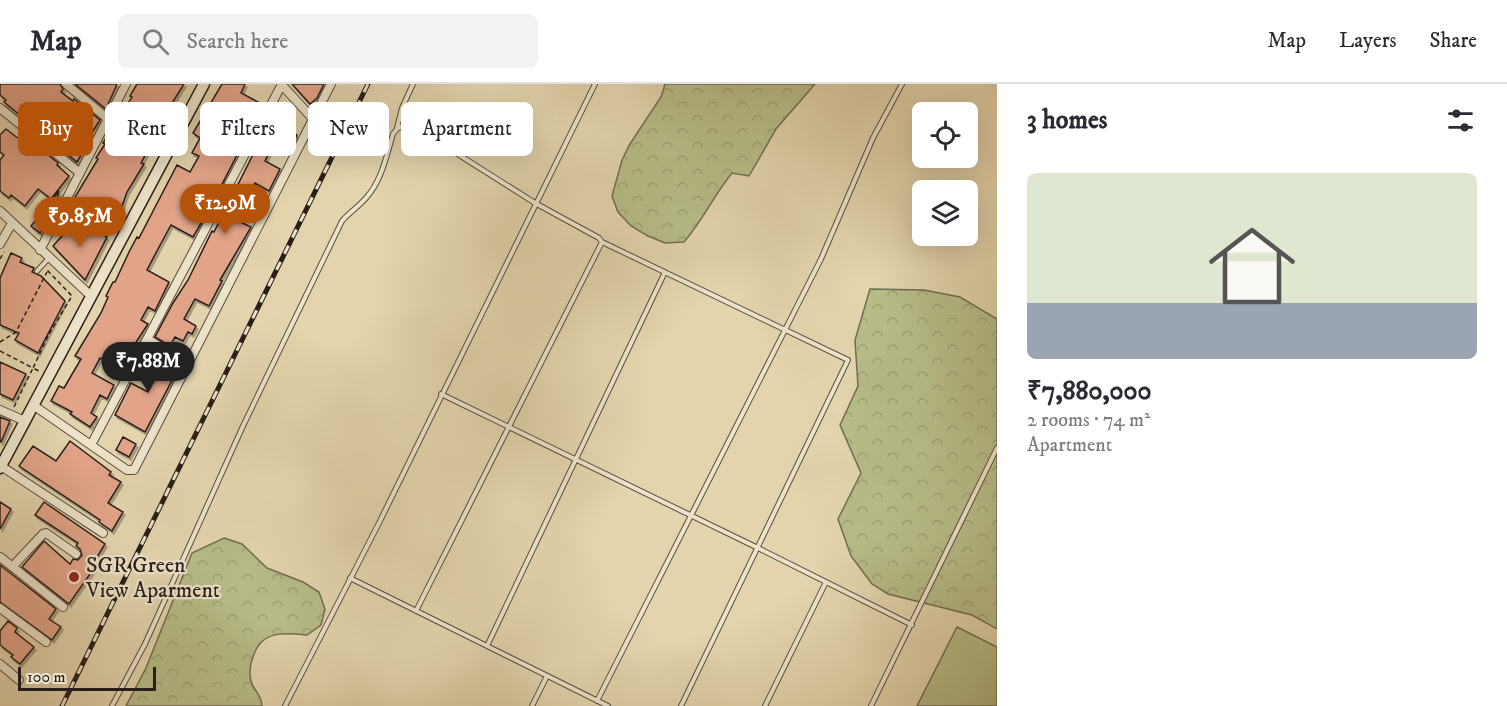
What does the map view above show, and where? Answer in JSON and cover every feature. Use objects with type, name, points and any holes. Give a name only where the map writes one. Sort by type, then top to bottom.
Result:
[{"type":"main road","points":[[0,467],[5,448],[25,421],[204,84]]},
{"type":"street","points":[[66,84],[105,116]]},
{"type":"street","points":[[117,102],[126,84]]},
{"type":"street","points":[[91,445],[281,84],[308,114]]},
{"type":"street","points":[[322,102],[332,84]]},
{"type":"street","points":[[0,108],[80,173]]},
{"type":"street","points":[[40,250],[105,125]]},
{"type":"street","points":[[33,405],[127,470],[134,470],[308,129]]},
{"type":"street","points":[[0,211],[91,296]]},
{"type":"street","points":[[2,248],[12,223]]},
{"type":"street","points":[[147,339],[188,363]]},
{"type":"street","points":[[0,410],[25,421]]},
{"type":"street","points":[[0,467],[103,533]]},
{"type":"street","points":[[14,566],[43,534],[76,554]]},
{"type":"street","points":[[0,557],[63,607]]},
{"type":"street","points":[[0,608],[46,642]]},
{"type":"street","points":[[0,664],[19,680]]},
{"type":"lane","points":[[397,129],[402,108],[413,84]]},
{"type":"lane","points":[[285,706],[595,84]]},
{"type":"lane","points":[[597,700],[820,259],[873,138],[902,84]]},
{"type":"lane","points":[[112,706],[145,644],[243,426],[342,221],[366,198],[376,184],[382,174],[393,134],[404,125],[418,129],[535,203],[599,238],[602,242],[848,360],[681,706]]},
{"type":"lane","points":[[416,611],[602,242]]},
{"type":"lane","points":[[38,272],[49,258]]},
{"type":"lane","points":[[487,646],[665,272]]},
{"type":"lane","points":[[441,394],[912,625]]},
{"type":"lane","points":[[871,706],[997,448]]},
{"type":"lane","points":[[350,578],[608,706]]},
{"type":"lane","points":[[765,706],[826,582]]},
{"type":"lane","points":[[532,706],[547,676]]},
{"type":"path","points":[[0,259],[2,248]]},
{"type":"path","points":[[13,409],[49,334],[72,296],[43,266]]},
{"type":"path","points":[[0,342],[16,332],[48,271]]},
{"type":"path","points":[[0,351],[33,368]]},
{"type":"green space","points":[[665,84],[815,84],[776,129],[749,176],[732,173],[684,242],[665,243],[631,226],[618,212],[612,196],[622,160],[661,97]]},
{"type":"green space","points":[[870,289],[924,290],[960,297],[997,319],[997,629],[972,615],[888,594],[872,584],[851,556],[838,519],[861,473],[840,425],[858,386],[855,340]]},
{"type":"green space","points":[[224,538],[242,544],[267,568],[303,582],[319,592],[325,609],[321,625],[307,635],[274,635],[261,642],[251,663],[250,675],[262,706],[126,706],[146,668],[192,553]]},
{"type":"green space","points":[[957,627],[997,647],[997,706],[917,706]]},
{"type":"building","points":[[0,84],[60,84],[63,89],[61,92],[78,102],[18,102],[18,114],[4,102],[6,100],[0,95]]},
{"type":"building","points":[[75,84],[117,84],[109,102],[105,102],[105,108]]},
{"type":"building","points":[[137,84],[184,84],[173,102],[129,102],[132,97],[130,96]]},
{"type":"building","points":[[222,84],[245,84],[241,93],[258,102],[211,102]]},
{"type":"building","points":[[292,84],[324,84],[317,98],[308,102]]},
{"type":"building","points":[[93,114],[100,120],[93,131]]},
{"type":"building","points":[[200,121],[200,138],[193,133]]},
{"type":"building","points":[[6,129],[18,138],[18,156],[50,156],[69,176],[51,199],[38,189],[25,206],[11,195],[9,198],[0,191],[0,160],[4,155],[0,152],[0,135]]},
{"type":"building","points":[[200,138],[200,156],[236,156],[193,237],[171,225],[158,249],[147,270],[169,282],[155,311],[148,307],[141,320],[148,324],[119,368],[100,358],[92,373],[114,385],[107,399],[100,395],[91,413],[97,417],[90,427],[70,414],[72,412],[51,401],[59,386],[64,388],[81,359],[75,356],[101,313],[113,282],[177,165],[190,172],[199,156],[192,153]]},
{"type":"building","points":[[105,144],[105,156],[145,156],[141,163],[144,164],[127,192],[121,209],[123,210],[116,225],[90,214],[72,202],[98,159],[96,158]]},
{"type":"building","points":[[70,156],[80,156],[77,162]]},
{"type":"building","points":[[252,156],[267,156],[265,161],[280,169],[269,191],[255,183],[236,220],[251,227],[250,229],[220,280],[222,281],[209,306],[195,299],[184,319],[196,326],[192,334],[188,332],[183,341],[175,337],[170,346],[155,337],[188,280],[212,231],[214,232]]},
{"type":"building","points":[[59,191],[53,213],[40,233],[31,226]]},
{"type":"building","points":[[69,223],[83,234],[87,227],[107,237],[85,280],[53,246]]},
{"type":"building","points":[[11,253],[22,258],[20,262],[34,268],[32,272],[41,276],[65,301],[38,353],[15,340],[19,333],[0,325],[0,278]]},
{"type":"building","points":[[151,348],[180,365],[145,432],[115,415],[131,383],[148,392],[160,369],[144,360]]},
{"type":"building","points":[[0,362],[26,374],[13,400],[0,394]]},
{"type":"building","points":[[0,417],[10,421],[1,442],[0,442]]},
{"type":"building","points":[[123,437],[136,444],[129,457],[116,450]]},
{"type":"building","points":[[70,441],[111,472],[109,475],[121,482],[108,503],[123,512],[112,531],[99,522],[100,520],[19,466],[33,446],[56,461]]},
{"type":"building","points":[[0,502],[11,509],[0,529]]},
{"type":"building","points":[[44,502],[105,544],[94,562],[97,564],[69,604],[22,567],[44,541],[70,564],[73,559],[78,560],[82,555],[76,546],[78,543],[35,515]]},
{"type":"building","points":[[0,565],[56,609],[49,619],[61,627],[52,640],[0,602]]},
{"type":"building","points":[[8,621],[17,628],[15,632],[34,647],[20,664],[0,645],[0,631]]},
{"type":"railway","points":[[62,706],[368,84]]},
{"type":"place","name":"SGR Green View Aparment","points":[[74,577]]}]
